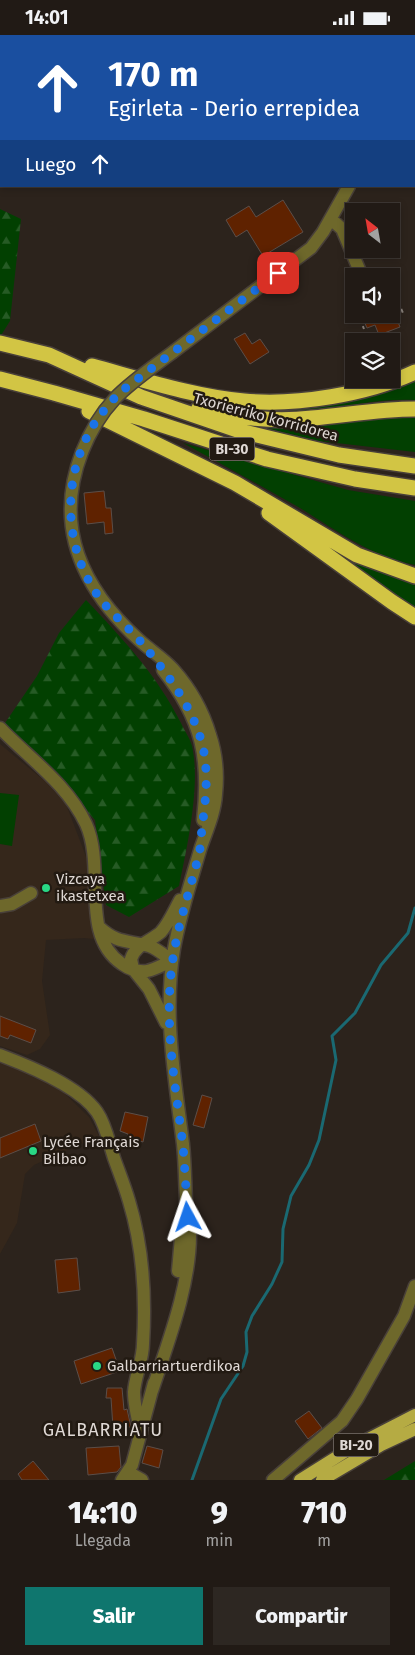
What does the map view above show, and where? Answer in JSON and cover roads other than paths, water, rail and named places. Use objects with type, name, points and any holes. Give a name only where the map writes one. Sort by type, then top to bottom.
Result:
[{"type":"highway","name":"Txorierriko korridorea","points":[[0,343],[50,355],[141,397],[240,431],[339,455],[415,466]]},
{"type":"highway","points":[[50,355],[189,391],[244,401],[291,401],[328,397],[379,385],[415,372]]},
{"type":"highway","points":[[95,375],[213,412],[250,418],[276,420],[310,419],[369,411],[415,409]]},
{"type":"highway","name":"BI-30","points":[[0,379],[144,419],[267,459],[355,479],[415,488]]},
{"type":"highway","points":[[54,393],[235,483],[357,555],[415,576]]},
{"type":"highway","points":[[198,464],[224,486],[254,503],[415,617]]},
{"type":"main road","name":"BI-20","points":[[300,1480],[351,1448],[415,1415]]},
{"type":"main road","name":"BI-20","points":[[322,1480],[368,1453],[415,1429]]},
{"type":"street","points":[[142,1480],[125,1476],[141,1433],[173,1305],[186,1200],[183,1148],[168,1009],[172,961],[179,922],[198,856],[206,795],[206,772],[197,728],[175,685],[140,641],[101,599],[86,575],[73,537],[70,505],[74,476],[82,452],[97,419],[119,393],[311,248],[331,219],[348,187]]},
{"type":"street","points":[[331,219],[342,229],[358,268]]},
{"type":"street","points":[[0,727],[42,767],[69,797],[85,822],[92,839],[96,875],[96,913],[102,940],[110,955],[125,966],[149,971],[172,961]]},
{"type":"street","points":[[169,1031],[157,1002],[133,969],[131,964],[132,954],[165,927],[190,883]]},
{"type":"street","points":[[0,906],[12,904],[31,893]]},
{"type":"street","points":[[99,927],[116,939],[156,950],[172,961]]},
{"type":"street","points":[[0,1055],[35,1069],[70,1089],[97,1112],[104,1126],[130,1202],[141,1257],[144,1291],[143,1346],[134,1393],[141,1433]]},
{"type":"street","points":[[273,1480],[342,1421],[357,1399],[404,1316],[415,1286]]},
{"type":"waterway","points":[[192,1480],[221,1399],[243,1366],[247,1352],[246,1332],[252,1316],[272,1284],[282,1262],[283,1229],[291,1196],[309,1165],[319,1140],[336,1060],[332,1036],[355,1013],[381,965],[408,933],[415,908]]},
{"type":"place","name":"Vizcaya ikastetxea","points":[[46,888]]},
{"type":"place","name":"Lycée Français Bilbao","points":[[33,1151]]},
{"type":"place","name":"Galbarriartuerdikoa","points":[[97,1366]]},
{"type":"district","name":"GALBARRIATU","points":[[103,1430]]}]
